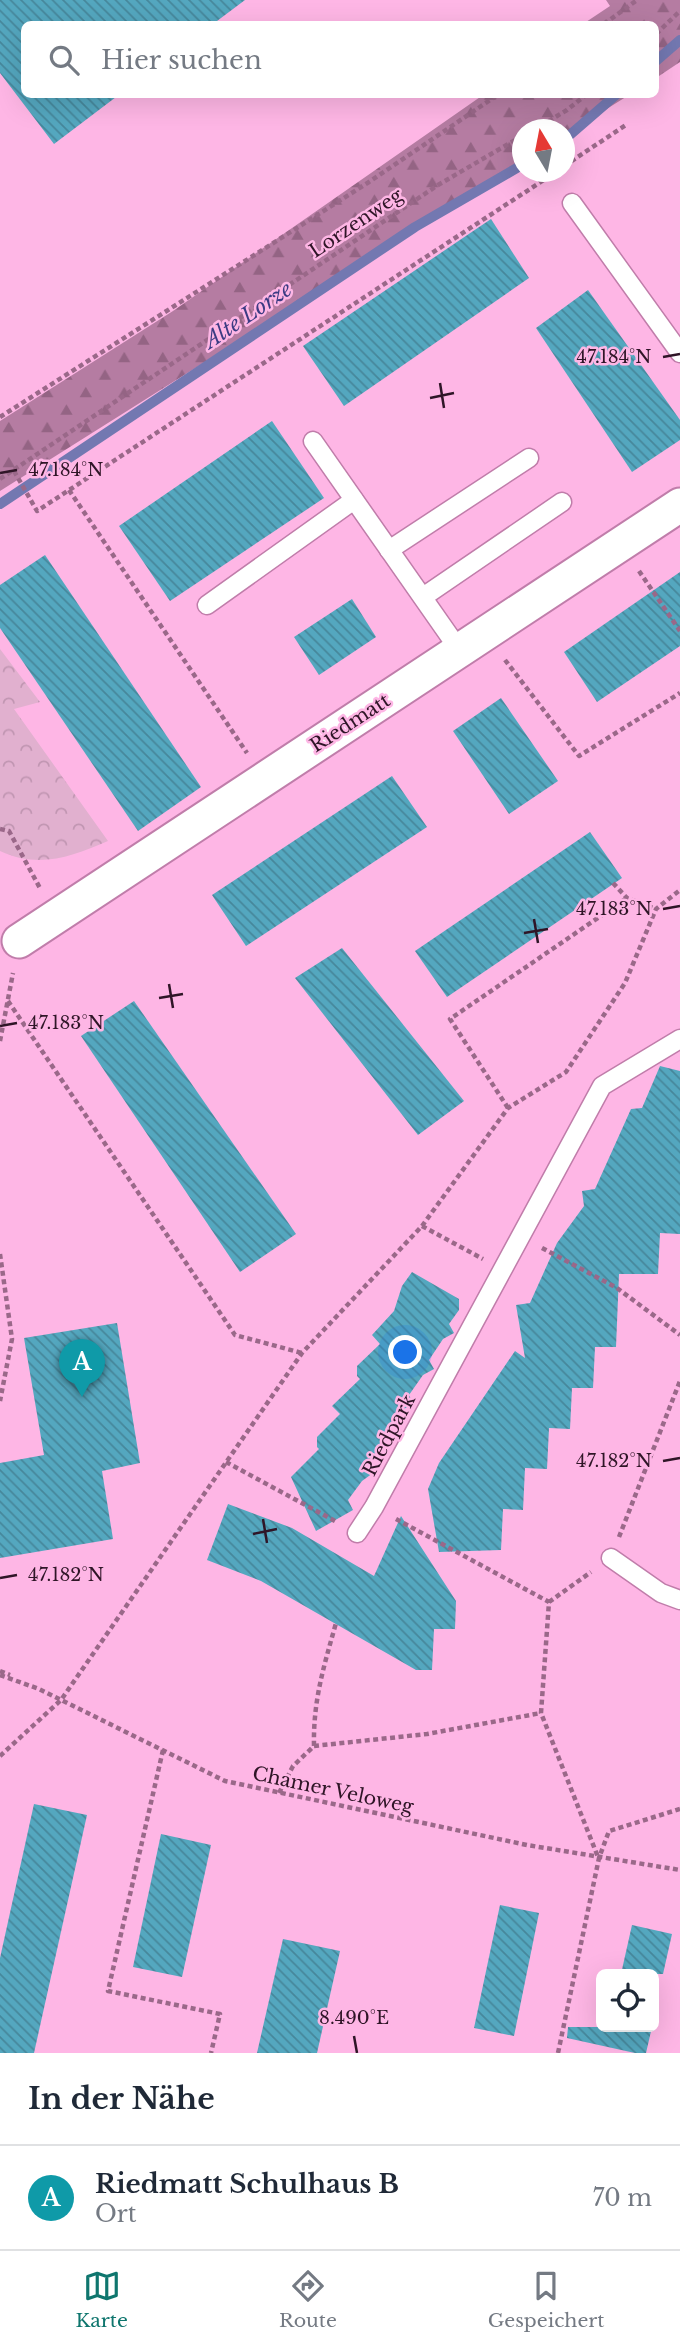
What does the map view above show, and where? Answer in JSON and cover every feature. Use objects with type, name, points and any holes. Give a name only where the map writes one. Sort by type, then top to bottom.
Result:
[{"type":"street","name":"Riedmatt","points":[[19,941],[680,505]]},
{"type":"lane","points":[[572,203],[680,353]]},
{"type":"lane","points":[[313,441],[423,597],[472,643]]},
{"type":"lane","points":[[389,550],[530,458]]},
{"type":"lane","points":[[207,605],[354,500]]},
{"type":"lane","points":[[423,597],[562,502]]},
{"type":"lane","name":"Riedpark","points":[[358,1533],[602,1086],[680,1039]]},
{"type":"lane","points":[[611,1558],[662,1593],[680,1600]]},
{"type":"path","points":[[608,21],[637,0]]},
{"type":"path","points":[[659,31],[680,11]]},
{"type":"path","name":"Lorzenweg","points":[[0,417],[369,182],[493,98]]},
{"type":"path","points":[[552,119],[582,98]]},
{"type":"path","points":[[575,159],[626,125]]},
{"type":"path","name":"Lorzenweg","points":[[0,479],[438,185],[512,142]]},
{"type":"path","points":[[14,471],[37,511],[541,182]]},
{"type":"path","points":[[69,490],[264,779]]},
{"type":"path","points":[[620,545],[680,631]]},
{"type":"path","points":[[472,643],[579,756],[680,693]]},
{"type":"path","points":[[0,829],[9,831],[56,916]]},
{"type":"path","points":[[613,883],[627,898],[656,909]]},
{"type":"path","points":[[0,1756],[61,1700],[302,1353],[422,1226],[508,1108],[566,1072],[625,983],[656,909],[680,890]]},
{"type":"path","points":[[508,1108],[450,1019],[627,898]]},
{"type":"path","points":[[0,1041],[19,941]]},
{"type":"path","points":[[8,1001],[235,1335],[302,1353]]},
{"type":"path","points":[[422,1226],[502,1270]]},
{"type":"path","points":[[521,1236],[617,1288],[680,1335]]},
{"type":"path","points":[[0,1254],[12,1339],[0,1401]]},
{"type":"path","points":[[598,1858],[541,1713],[548,1602],[611,1558],[680,1381]]},
{"type":"path","points":[[226,1462],[358,1533]]},
{"type":"path","name":"Riedpark","points":[[374,1507],[548,1602]]},
{"type":"path","points":[[314,1746],[314,1716],[321,1677],[336,1623]]},
{"type":"path","name":"Chamer Veloweg","points":[[0,1673],[39,1689],[225,1782],[514,1842],[680,1870]]},
{"type":"path","points":[[279,1793],[293,1766],[314,1746],[427,1734],[541,1713]]},
{"type":"path","points":[[163,1751],[108,1991],[220,2014],[211,2053]]},
{"type":"path","points":[[558,2053],[598,1858],[609,1831],[680,1809]]},
{"type":"green space","points":[[606,0],[680,0],[680,62],[659,76],[659,21],[588,21],[610,6]]},
{"type":"green space","points":[[479,98],[624,98],[575,129],[575,119],[512,119],[512,168],[0,491],[0,421],[173,311]]},
{"type":"green space","points":[[0,649],[40,702],[14,709],[108,841],[55,859],[28,859],[0,851]]},
{"type":"building","points":[[0,0],[245,0],[217,21],[21,21],[21,98],[115,98],[54,144],[0,73]]},
{"type":"building","points":[[491,219],[529,278],[344,406],[303,346]]},
{"type":"building","points":[[588,290],[680,420],[680,440],[632,472],[536,328]]},
{"type":"building","points":[[272,421],[324,498],[170,601],[119,526]]},
{"type":"building","points":[[45,555],[201,787],[138,831],[0,628],[0,585]]},
{"type":"building","points":[[680,572],[680,646],[597,702],[564,652]]},
{"type":"building","points":[[352,599],[376,637],[319,675],[294,637]]},
{"type":"building","points":[[501,698],[558,781],[509,814],[453,731]]},
{"type":"building","points":[[392,776],[427,827],[246,946],[212,895]]},
{"type":"building","points":[[590,832],[622,878],[447,997],[415,951]]},
{"type":"building","points":[[342,948],[464,1101],[418,1135],[295,978]]},
{"type":"building","points":[[134,1001],[296,1234],[240,1272],[81,1036]]},
{"type":"building","points":[[660,1066],[680,1071],[680,1234],[660,1233],[658,1274],[619,1274],[616,1347],[595,1347],[593,1388],[572,1388],[570,1429],[549,1428],[547,1469],[525,1468],[523,1510],[503,1509],[501,1550],[439,1552],[428,1489],[439,1463],[515,1351],[525,1358],[516,1305],[530,1303],[557,1243],[584,1206],[582,1191],[595,1189],[631,1109],[642,1108]]},
{"type":"building","points":[[412,1272],[459,1299],[459,1310],[449,1324],[454,1333],[443,1339],[429,1360],[434,1369],[423,1375],[409,1395],[413,1404],[402,1410],[388,1430],[391,1434],[368,1465],[373,1473],[362,1481],[348,1500],[353,1510],[316,1531],[291,1477],[319,1449],[317,1437],[340,1414],[332,1406],[360,1379],[357,1376],[357,1366],[380,1344],[372,1335],[394,1311],[402,1286]]},
{"type":"building","points":[[117,1323],[140,1463],[102,1471],[113,1539],[0,1558],[0,1463],[44,1455],[24,1338]]},
{"type":"building","points":[[228,1504],[292,1528],[374,1576],[401,1516],[456,1601],[455,1629],[434,1629],[432,1670],[416,1670],[261,1581],[207,1560]]},
{"type":"building","points":[[34,1804],[87,1815],[34,2053],[0,2053],[0,1958]]},
{"type":"building","points":[[161,1834],[211,1845],[182,1977],[133,1967]]},
{"type":"building","points":[[500,1905],[539,1913],[514,2036],[474,2028]]},
{"type":"building","points":[[632,1925],[672,1934],[663,1974],[659,1974],[659,1969],[622,1969]]},
{"type":"building","points":[[283,1939],[340,1951],[317,2053],[257,2053]]},
{"type":"building","points":[[568,2027],[596,2027],[596,2032],[651,2032],[646,2053],[567,2038]]},
{"type":"waterway","name":"Alte Lorze","points":[[659,58],[680,40]]},
{"type":"waterway","name":"Alte Lorze","points":[[575,130],[612,98]]},
{"type":"waterway","name":"Alte Lorze","points":[[0,504],[415,227],[512,171]]},
{"type":"place","name":"Riedmatt Schulhaus B","points":[[82,1397]]}]
